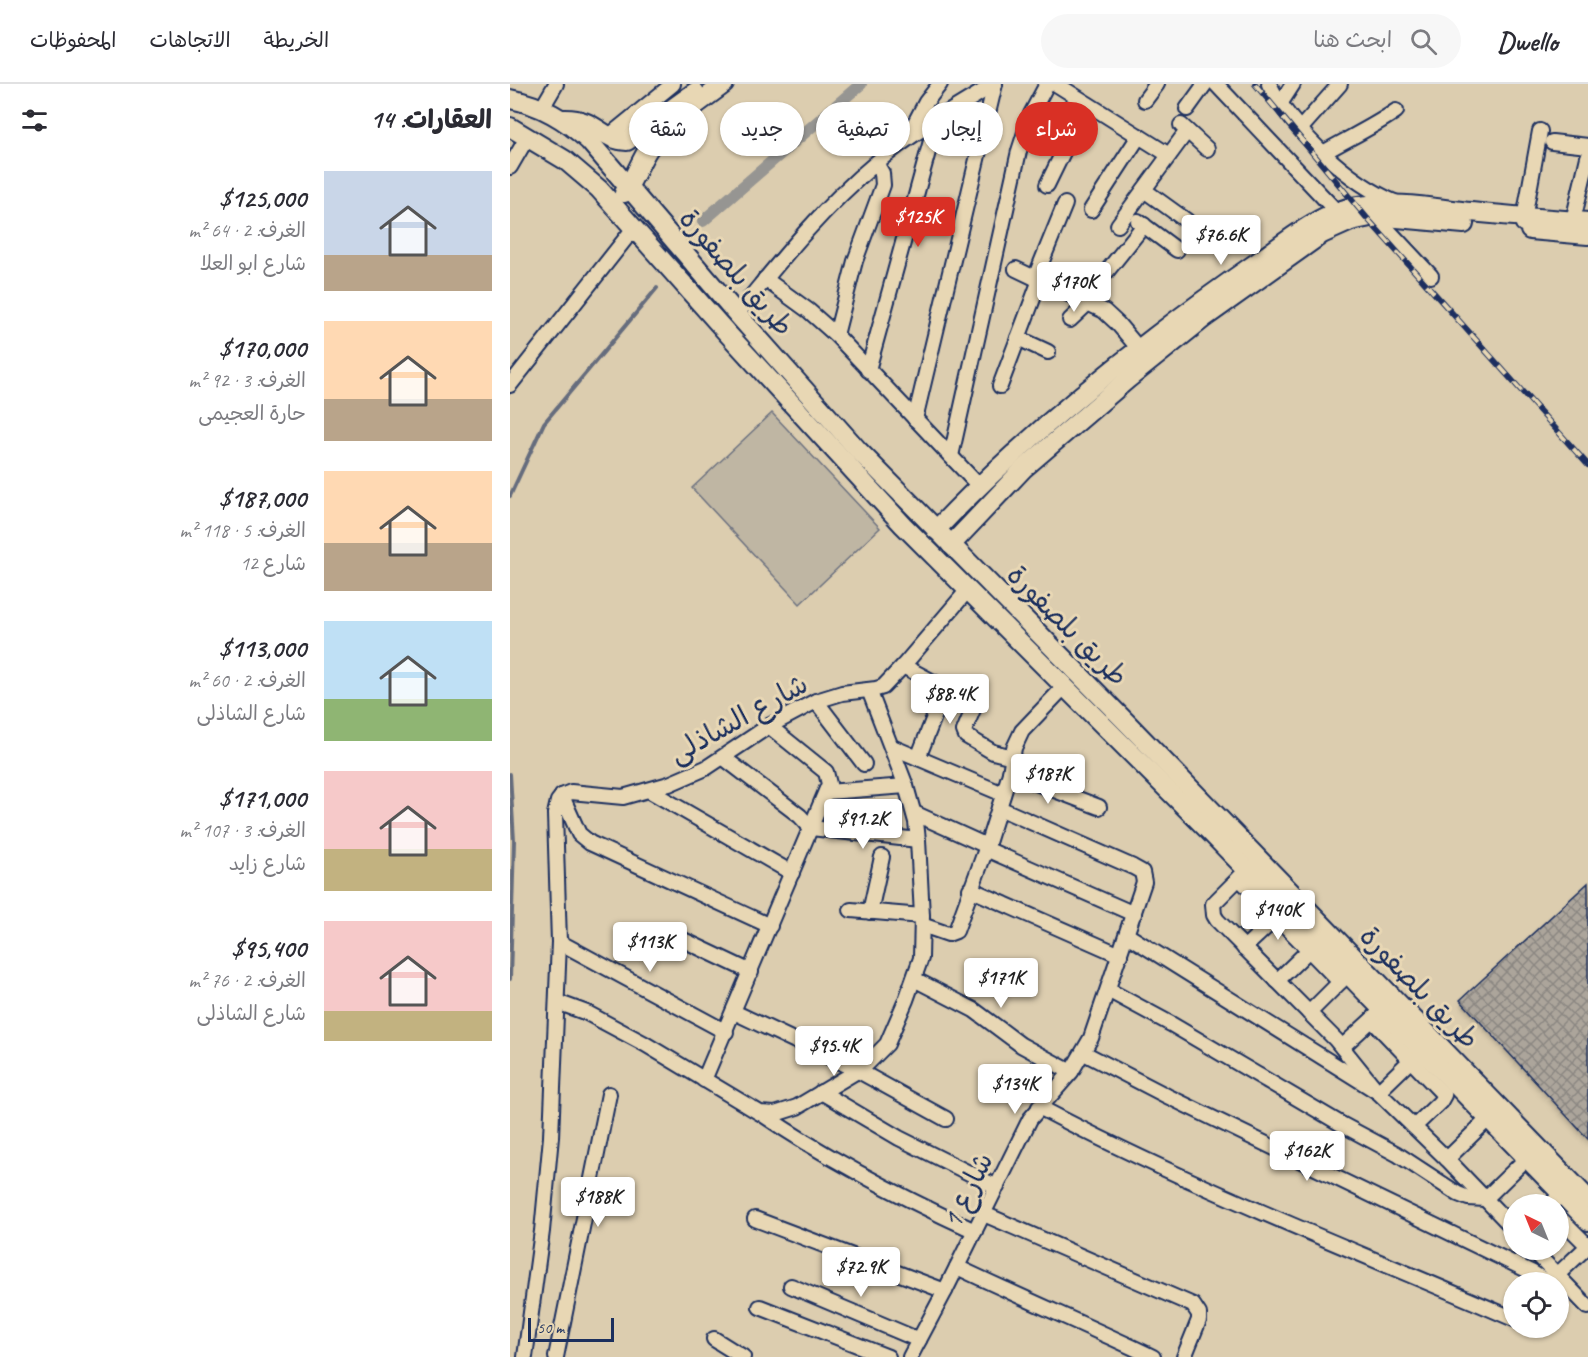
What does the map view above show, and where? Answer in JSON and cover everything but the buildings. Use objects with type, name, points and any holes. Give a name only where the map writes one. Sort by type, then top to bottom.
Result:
[{"type":"main road","points":[[564,120],[588,123],[608,137],[618,141],[627,141],[706,84]]},
{"type":"main road","points":[[614,205],[629,186],[644,156],[658,138],[724,84]]},
{"type":"main road","name":"طريق بلصفورة","points":[[510,99],[542,108],[564,120],[589,141],[736,314],[858,450],[1128,724],[1588,1199]]},
{"type":"main road","name":"طريق بلصفورة","points":[[510,127],[566,160],[599,189],[840,458],[967,591],[1115,738],[1377,1015],[1527,1158],[1552,1194]]},
{"type":"main road","points":[[1273,261],[1318,221],[1357,206],[1402,205],[1523,223]]},
{"type":"main road","points":[[1085,404],[1139,350],[1199,313],[1273,261],[1336,226],[1375,216],[1580,228]]},
{"type":"main road","points":[[936,530],[979,486],[1017,463],[1085,404],[1199,313]]},
{"type":"main road","points":[[951,545],[1017,463]]},
{"type":"main road","points":[[1115,738],[1128,724]]},
{"type":"main road","name":"طريق بلصفورة","points":[[1569,1208],[1588,1221]]},
{"type":"street","points":[[542,108],[556,84]]},
{"type":"street","points":[[608,137],[673,84]]},
{"type":"street","points":[[910,132],[926,102],[940,84]]},
{"type":"street","points":[[965,102],[995,84]]},
{"type":"street","points":[[915,419],[995,84]]},
{"type":"street","points":[[951,456],[1019,151],[1031,114],[1047,84]]},
{"type":"street","points":[[1056,84],[1084,102]]},
{"type":"street","points":[[1145,100],[1157,84]]},
{"type":"street","points":[[1187,109],[1205,84]]},
{"type":"street","points":[[1216,84],[1337,212]]},
{"type":"street","points":[[1269,84],[1280,104],[1323,153],[1354,180],[1373,192],[1402,205]]},
{"type":"street","points":[[1280,104],[1293,84]]},
{"type":"street","points":[[1301,128],[1340,84]]},
{"type":"street","points":[[1098,111],[1169,155]]},
{"type":"street","points":[[1323,153],[1396,111]]},
{"type":"street","points":[[1118,225],[1169,155],[1184,128],[1207,149]]},
{"type":"street","points":[[1523,223],[1540,131]]},
{"type":"street","points":[[510,167],[528,136]]},
{"type":"street","points":[[1091,210],[1139,136]]},
{"type":"street","points":[[1552,142],[1588,146]]},
{"type":"street","points":[[736,314],[812,224],[886,156]]},
{"type":"street","points":[[868,370],[927,156]]},
{"type":"street","points":[[1047,185],[1061,156]]},
{"type":"street","points":[[1580,228],[1588,157]]},
{"type":"street","points":[[836,335],[855,261],[883,185],[882,173],[876,164]]},
{"type":"street","points":[[1144,190],[1187,221]]},
{"type":"street","points":[[1000,386],[1065,204]]},
{"type":"street","points":[[1127,213],[1177,250]]},
{"type":"street","points":[[1375,216],[1431,276]]},
{"type":"street","points":[[1070,320],[1144,225]]},
{"type":"street","points":[[510,386],[640,234]]},
{"type":"street","points":[[1016,269],[1086,301],[1111,317],[1139,350]]},
{"type":"street","points":[[765,279],[809,311],[836,335],[979,486]]},
{"type":"street","points":[[1018,338],[1048,352]]},
{"type":"street","name":"شارع الشاذلى","points":[[562,796],[571,792],[622,797],[650,791],[688,777],[724,758],[769,726],[816,701],[842,693],[883,687],[967,591]]},
{"type":"street","points":[[903,666],[969,701],[974,707],[964,731],[966,735],[993,752],[1012,757]]},
{"type":"street","points":[[851,910],[922,921],[952,934],[956,931],[999,808],[1010,773],[1014,748],[1022,731],[1064,687]]},
{"type":"street","points":[[760,1113],[775,1114],[797,1107],[870,1062],[887,1044],[921,958],[922,921],[918,840],[914,813],[892,747],[869,690]]},
{"type":"street","points":[[816,701],[864,764]]},
{"type":"street","points":[[918,758],[936,712]]},
{"type":"street","points":[[704,1080],[827,792],[829,778],[826,772],[769,726]]},
{"type":"street","points":[[892,747],[1003,794]]},
{"type":"street","points":[[724,758],[800,816],[812,828],[918,840]]},
{"type":"street","points":[[1010,773],[1098,807]]},
{"type":"street","points":[[827,792],[906,786]]},
{"type":"street","points":[[650,791],[792,873]]},
{"type":"street","points":[[525,1357],[548,1184],[551,1137],[559,942],[555,814],[558,801],[562,796],[579,834],[590,843],[770,926]]},
{"type":"street","name":"شارع 1","points":[[912,1357],[1030,1119],[1071,1072],[1084,1053],[1098,1022],[1134,914],[1144,876],[1137,869],[999,808]]},
{"type":"street","points":[[914,813],[1134,914]]},
{"type":"street","points":[[870,912],[882,858]]},
{"type":"street","points":[[1309,1012],[1344,978],[1309,950],[1277,917],[1243,874],[1216,899],[1212,910],[1217,920],[1342,1047],[1378,1092],[1503,1218]]},
{"type":"street","points":[[970,889],[1120,955]]},
{"type":"street","points":[[1244,948],[1277,917]]},
{"type":"street","points":[[1127,935],[1378,1092]]},
{"type":"street","points":[[675,936],[751,972]]},
{"type":"street","points":[[559,942],[726,1032]]},
{"type":"street","points":[[1277,981],[1309,950]]},
{"type":"street","points":[[914,979],[974,1010],[1021,1045],[1071,1072]]},
{"type":"street","points":[[1108,990],[1181,1029],[1341,1124],[1397,1154],[1458,1194],[1468,1198],[1485,1199],[1527,1158]]},
{"type":"street","points":[[556,1002],[587,1013],[645,1044],[760,1113],[799,1140],[819,1149],[888,1190],[975,1231]]},
{"type":"street","points":[[734,1012],[857,1070],[946,1119]]},
{"type":"street","points":[[1342,1047],[1377,1015],[1411,1060],[1443,1095],[1440,1102],[1414,1127]]},
{"type":"street","points":[[1084,1053],[1167,1096],[1531,1272]]},
{"type":"street","points":[[1378,1092],[1411,1060]]},
{"type":"street","points":[[821,1092],[899,1138],[997,1187]]},
{"type":"street","points":[[556,1357],[609,1094]]},
{"type":"street","points":[[1039,1107],[1168,1170],[1503,1314]]},
{"type":"street","points":[[1447,1159],[1488,1119]]},
{"type":"street","points":[[984,1214],[1193,1305],[1199,1314],[1199,1320],[1184,1357]]},
{"type":"street","points":[[755,1219],[945,1291]]},
{"type":"street","points":[[1561,1272],[1588,1246],[1569,1227]]},
{"type":"street","points":[[957,1267],[1153,1357]]},
{"type":"street","points":[[791,1286],[919,1340]]},
{"type":"street","points":[[1569,1292],[1588,1307]]},
{"type":"street","points":[[760,1307],[888,1357]]},
{"type":"street","points":[[714,1339],[743,1357]]},
{"type":"shaded area","points":[[772,413],[880,528],[800,604],[692,488]]},
{"type":"waterway","points":[[703,221],[861,84]]},
{"type":"waterway","points":[[510,496],[544,423],[657,288]]},
{"type":"waterway","points":[[510,774],[514,841],[510,979]]},
{"type":"railway","points":[[1255,84],[1366,217],[1588,465]]}]
